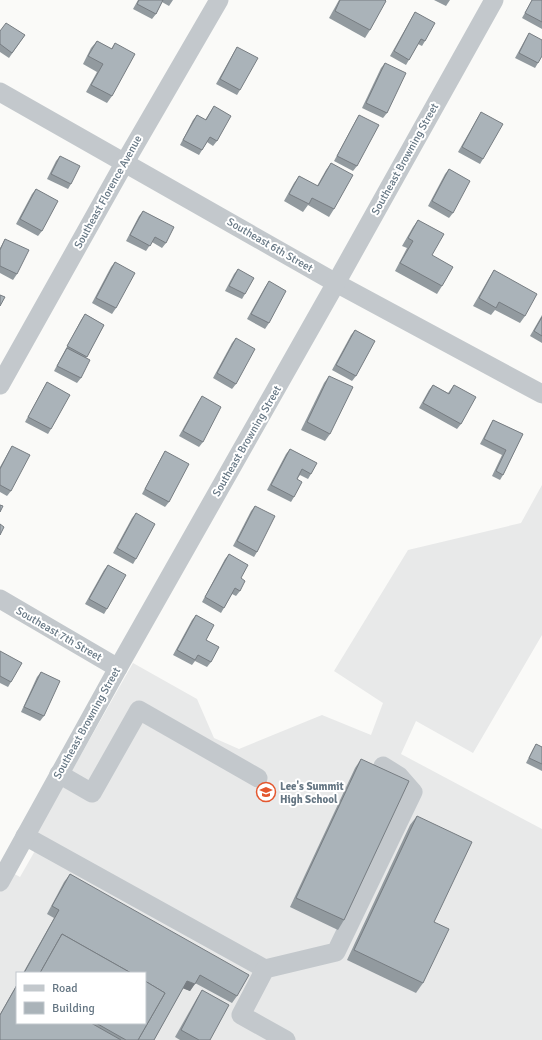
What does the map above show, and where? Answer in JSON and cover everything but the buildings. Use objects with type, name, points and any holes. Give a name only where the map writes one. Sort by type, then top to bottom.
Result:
[{"type":"street","name":"Southeast Florence Avenue","points":[[0,385],[125,162],[219,0]]},
{"type":"street","name":"Southeast Browning Street","points":[[0,882],[118,668],[494,0]]},
{"type":"street","name":"Southeast 6th Street","points":[[0,92],[336,283],[542,394]]},
{"type":"street","name":"Southeast 7th Street","points":[[0,599],[118,668]]},
{"type":"street","points":[[59,774],[92,793],[139,710],[258,778]]},
{"type":"street","points":[[25,836],[265,969],[336,952],[413,792],[398,776],[383,766]]},
{"type":"street","points":[[265,969],[241,1015],[286,1040]]},
{"type":"shaded area","name":"Lee's Summit High School","points":[[542,485],[542,635],[473,753],[416,721],[401,754],[542,829],[542,1040],[0,1040],[0,866],[20,877],[40,842],[36,834],[133,663],[197,699],[214,738],[239,749],[322,715],[371,735],[383,703],[334,671],[408,550],[521,523]]},
{"type":"place","name":"Lee's Summit High School","points":[[266,792]]}]
